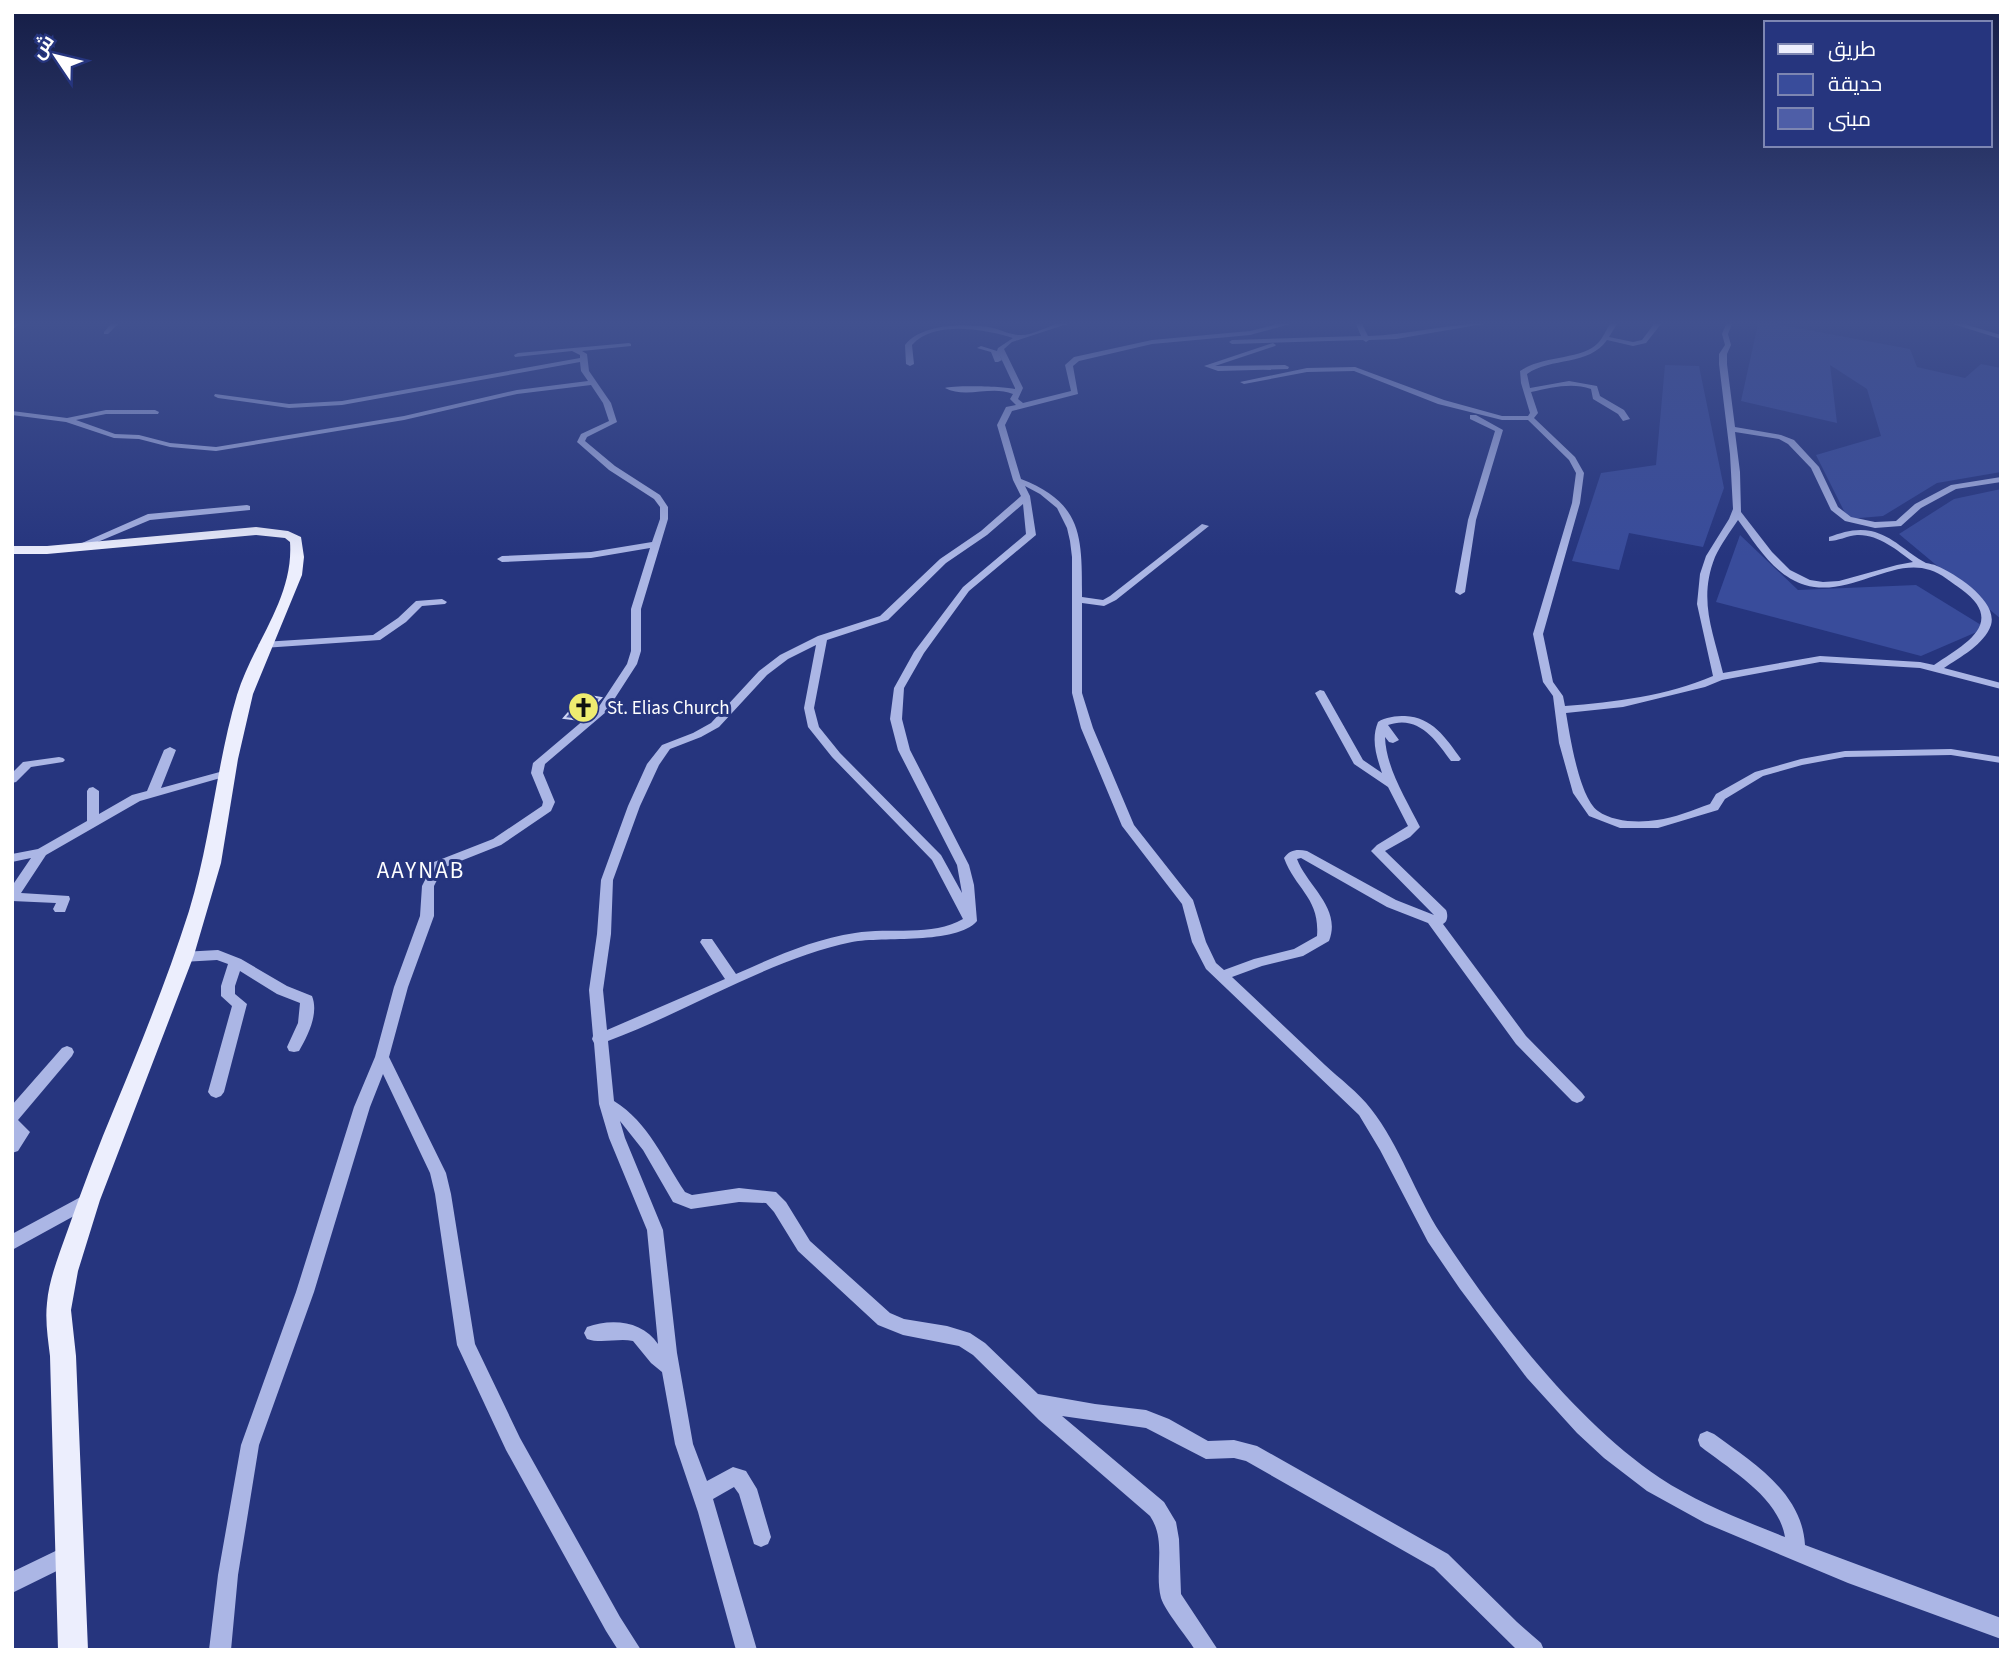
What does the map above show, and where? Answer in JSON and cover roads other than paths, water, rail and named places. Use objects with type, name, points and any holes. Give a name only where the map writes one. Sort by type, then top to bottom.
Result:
[{"type":"main road","points":[[12,550],[246,532],[288,535],[296,540],[299,567],[263,645],[246,693],[227,773],[211,869],[158,1027],[88,1200],[82,1229],[60,1293],[58,1316],[63,1356],[73,1650]]},
{"type":"street","points":[[257,402],[289,406],[350,402]]},
{"type":"street","points":[[12,413],[67,420],[114,436],[139,437],[170,445],[216,449],[404,418],[475,402]]},
{"type":"street","points":[[220,1650],[228,1575],[250,1446],[301,1304],[362,1107],[382,1057],[401,987],[427,916],[428,886],[438,865],[497,842],[547,808],[549,802],[537,769],[545,757],[603,710],[632,664],[636,652],[636,609],[664,519],[661,502],[651,492],[612,468],[581,442],[584,436],[613,422],[606,402]]},
{"type":"street","points":[[970,921],[968,886],[962,865],[904,750],[896,719],[896,705],[899,688],[909,667],[965,589],[1031,535],[1026,496],[1017,481],[1001,425],[1012,402]]},
{"type":"street","points":[[1441,402],[1502,418],[1530,418],[1572,459],[1580,473],[1576,503],[1538,634],[1548,682],[1558,696],[1565,743],[1583,802],[1593,813],[1620,824],[1658,824],[1714,807],[1720,797],[1759,774],[1821,757],[1844,754],[1951,752],[2001,760]]},
{"type":"street","points":[[1441,402],[1499,429],[1484,487],[1472,520],[1460,592]]},
{"type":"street","points":[[1530,402],[1534,413],[1530,418]]},
{"type":"street","points":[[1604,402],[1621,412],[1626,419]]},
{"type":"street","points":[[1719,677],[1706,636],[1701,590],[1710,558],[1737,513],[1728,402]]},
{"type":"street","points":[[67,420],[106,412],[155,412]]},
{"type":"street","points":[[1732,429],[1781,437],[1791,442],[1815,467],[1834,508],[1848,519],[1875,525],[1898,524],[1918,506],[1954,487],[2001,479]]},
{"type":"street","points":[[1017,481],[1046,491],[1064,514],[1074,537],[1077,693],[1087,727],[1128,826],[1188,903],[1206,959],[1364,1111],[1381,1136],[1421,1217],[1442,1250],[1501,1332],[1567,1410],[1640,1476],[1670,1494],[1796,1551],[2001,1629]]},
{"type":"street","points":[[747,1650],[702,1493],[684,1444],[671,1368],[655,1230],[617,1138],[607,1104],[599,1039],[596,982],[604,934],[607,880],[653,764],[667,747],[715,724],[771,666],[822,638],[884,618],[943,561],[984,533],[1026,496]]},
{"type":"street","points":[[78,547],[148,517],[247,508]]},
{"type":"street","points":[[1737,513],[1790,575],[1810,584],[1833,586],[1906,567],[1926,566]]},
{"type":"street","points":[[1077,600],[1104,603],[1114,598],[1205,526]]},
{"type":"street","points":[[1832,539],[1847,532],[1878,535],[1926,566],[1938,570],[1981,602],[1987,620],[1986,628],[1981,635],[1937,668]]},
{"type":"street","points":[[502,559],[591,555],[656,544]]},
{"type":"street","points":[[263,645],[376,638],[402,620],[419,603],[442,602]]},
{"type":"street","points":[[822,638],[808,708],[814,727],[836,755],[937,858],[970,921]]},
{"type":"street","points":[[1561,710],[1623,704],[1701,685],[1719,677],[1820,659],[1937,668],[2001,686]]},
{"type":"street","points":[[1320,693],[1359,762],[1393,785]]},
{"type":"street","points":[[1382,724],[1402,719],[1425,724],[1435,730],[1455,759]]},
{"type":"street","points":[[1221,976],[1259,961],[1298,953],[1324,938],[1325,916],[1314,895],[1292,866],[1290,858],[1294,854],[1303,854],[1399,906],[1433,920],[1440,920],[1441,914],[1377,851],[1409,834],[1414,827],[1384,760],[1378,733],[1382,724]]},
{"type":"street","points":[[1382,724],[1394,740]]},
{"type":"street","points":[[153,792],[170,750]]},
{"type":"street","points":[[12,780],[27,764],[59,760]]},
{"type":"street","points":[[12,858],[42,852],[117,807],[153,792],[227,773]]},
{"type":"street","points":[[93,791],[93,821]]},
{"type":"street","points":[[12,897],[42,852]]},
{"type":"street","points":[[12,897],[64,899],[61,909]]},
{"type":"street","points":[[1433,920],[1521,1040],[1577,1097]]},
{"type":"street","points":[[599,1039],[646,1023],[734,981],[824,944],[877,933],[950,930],[970,921]]},
{"type":"street","points":[[706,942],[734,981]]},
{"type":"street","points":[[182,957],[218,955],[236,962],[282,990],[307,1000],[305,1023],[294,1047]]},
{"type":"street","points":[[216,1092],[240,1004],[228,996],[228,986],[236,962]]},
{"type":"street","points":[[12,1116],[66,1052]]},
{"type":"street","points":[[382,1057],[438,1173],[466,1345],[485,1389],[613,1624],[631,1650]]},
{"type":"street","points":[[607,1104],[624,1114],[638,1128],[679,1197],[691,1202],[739,1195],[770,1198],[780,1207],[804,1246],[871,1309],[884,1319],[903,1327],[964,1339],[979,1349],[1033,1402],[1157,1508],[1166,1522],[1169,1539],[1171,1597],[1208,1650]]},
{"type":"street","points":[[12,1124],[22,1132],[12,1147]]},
{"type":"street","points":[[12,1243],[88,1200]]},
{"type":"street","points":[[593,1333],[637,1333],[644,1339],[654,1357],[671,1368]]},
{"type":"street","points":[[1033,1402],[1146,1419],[1206,1450],[1234,1449],[1268,1461],[1441,1561],[1465,1582],[1504,1625],[1534,1650]]},
{"type":"street","points":[[1707,1440],[1769,1492],[1782,1508],[1794,1530],[1796,1551]]},
{"type":"street","points":[[702,1493],[733,1477],[739,1478],[747,1489],[761,1537]]},
{"type":"street","points":[[12,1583],[70,1554]]},
{"type":"place","name":"St. Elias Church","points":[[584,708]]},
{"type":"district","name":"AAYNAB","points":[[421,870]]}]
